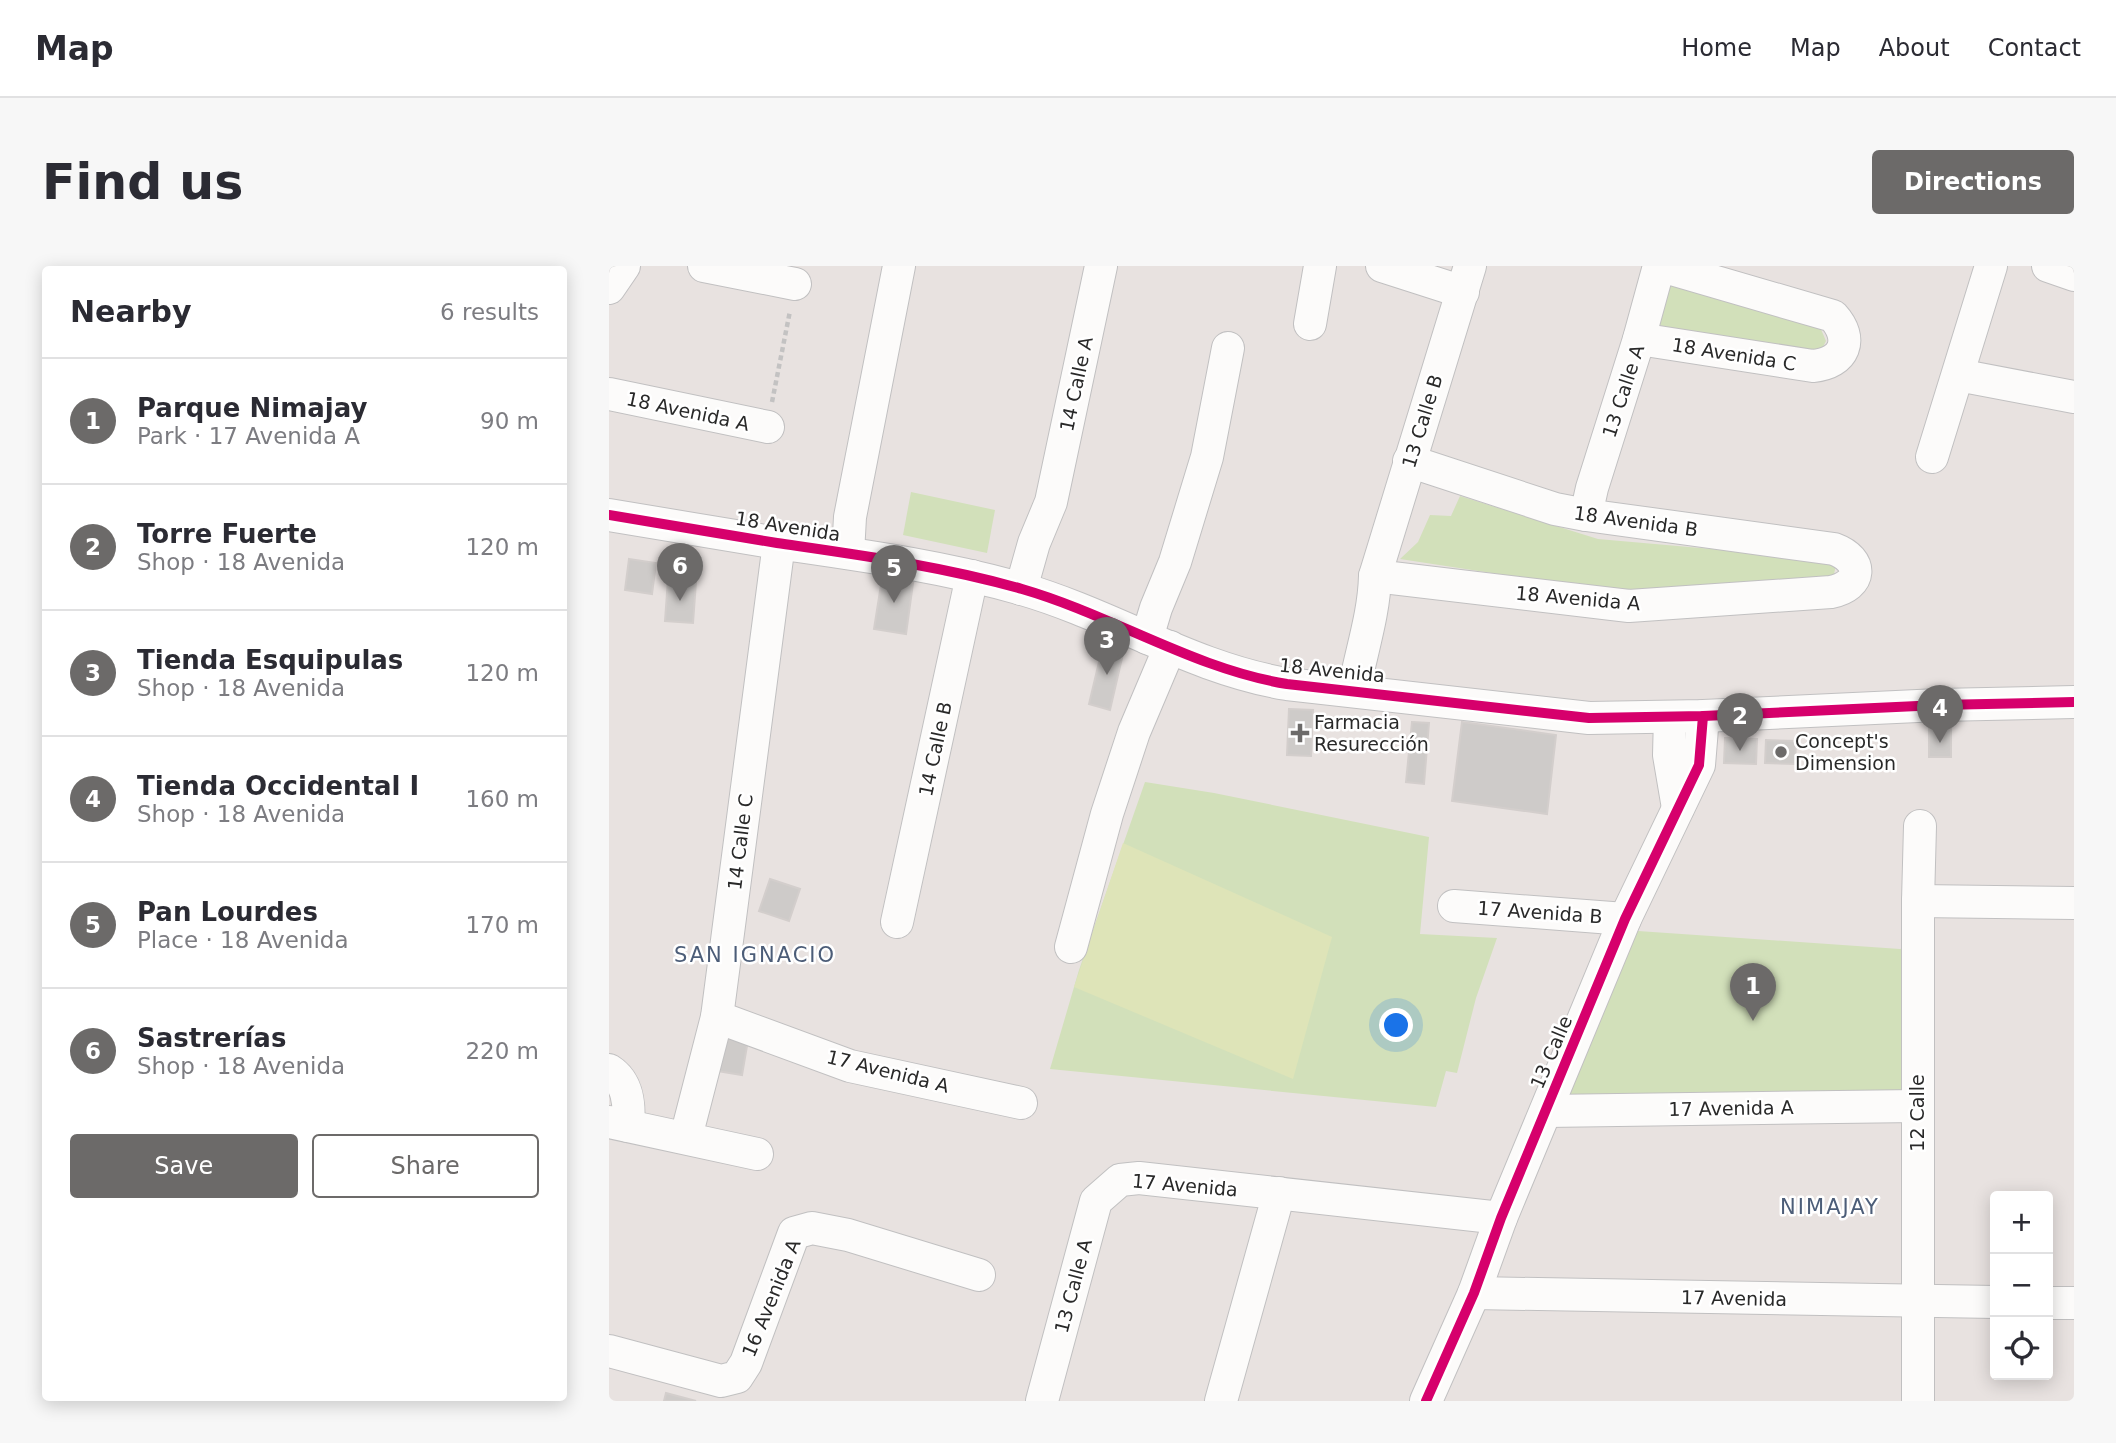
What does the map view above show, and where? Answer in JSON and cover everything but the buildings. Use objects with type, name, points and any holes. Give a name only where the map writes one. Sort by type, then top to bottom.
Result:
[{"type":"street","points":[[609,288],[624,266]]},
{"type":"street","points":[[705,266],[795,284]]},
{"type":"street","points":[[848,553],[850,517],[899,266]]},
{"type":"street","name":"14 Calle A","points":[[1030,591],[1052,545],[1051,502],[1101,266]]},
{"type":"street","points":[[1310,324],[1320,266]]},
{"type":"street","points":[[1382,266],[1467,279]]},
{"type":"street","name":"18 Avenida C","points":[[1639,340],[1813,366],[1828,365],[1839,357],[1845,338],[1842,326],[1833,316],[1660,266]]},
{"type":"street","name":"13 Calle A","points":[[1586,515],[1660,266]]},
{"type":"street","points":[[1933,457],[1991,266]]},
{"type":"street","points":[[2048,266],[2074,275]]},
{"type":"street","name":"13 Calle B","points":[[1344,690],[1344,644],[1359,598],[1375,576],[1467,279]]},
{"type":"street","points":[[1071,947],[1158,643],[1156,608],[1175,562],[1207,457],[1228,348]]},
{"type":"street","points":[[1958,375],[2074,397]]},
{"type":"street","name":"18 Avenida A","points":[[609,394],[768,427]]},
{"type":"street","name":"18 Avenida B","points":[[1409,461],[1555,509],[1834,549],[1846,553],[1854,561],[1856,573]]},
{"type":"street","name":"18 Avenida","points":[[609,515],[848,553],[972,576],[1030,591],[1256,679],[1589,719],[2074,702]]},
{"type":"street","name":"14 Calle C","points":[[686,1137],[717,1017],[779,543]]},
{"type":"street","name":"18 Avenida A","points":[[1375,576],[1629,606],[1831,592],[1851,584],[1856,573]]},
{"type":"street","name":"14 Calle B","points":[[897,922],[972,576]]},
{"type":"street","name":"13 Calle","points":[[1426,1401],[1473,1293],[1501,1218],[1625,919],[1699,765],[1703,716]]},
{"type":"street","points":[[1670,717],[1669,755],[1678,808]]},
{"type":"street","name":"12 Calle","points":[[1917,1401],[1920,826]]},
{"type":"street","points":[[1918,901],[2074,903]]},
{"type":"street","name":"17 Avenida B","points":[[1454,906],[1625,919]]},
{"type":"street","name":"17 Avenida A","points":[[717,1017],[850,1066],[1021,1103]]},
{"type":"street","points":[[609,1070],[613,1071],[625,1088],[630,1107],[619,1124],[757,1154]]},
{"type":"street","name":"17 Avenida A","points":[[1546,1111],[1917,1106]]},
{"type":"street","name":"17 Avenida","points":[[1120,1180],[1139,1178],[1501,1218]]},
{"type":"street","name":"13 Calle A","points":[[1042,1401],[1096,1201],[1120,1180]]},
{"type":"street","points":[[1221,1401],[1279,1194]]},
{"type":"street","name":"16 Avenida A","points":[[609,1351],[721,1381],[737,1377],[746,1363],[794,1233],[812,1228],[848,1235],[979,1275]]},
{"type":"street","name":"17 Avenida","points":[[1473,1293],[1990,1302]]},
{"type":"street","points":[[2053,1303],[2074,1303]]},
{"type":"path","points":[[768,427],[795,284]]},
{"type":"green space","points":[[1671,284],[1820,327],[1826,341],[1821,351],[1657,328]]},
{"type":"green space","points":[[911,492],[995,510],[987,553],[903,535]]},
{"type":"green space","points":[[1460,496],[1598,539],[1837,560],[1832,584],[1623,593],[1400,559],[1418,542],[1430,515],[1451,516]]},
{"type":"green space","points":[[1145,782],[1214,793],[1429,837],[1420,934],[1497,938],[1476,998],[1457,1073],[1446,1071],[1436,1107],[1050,1069],[1079,970]]},
{"type":"green space","points":[[1123,843],[1332,937],[1293,1079],[1074,987]]},
{"type":"green space","points":[[1638,931],[1900,949],[1908,947],[1906,1093],[1565,1101]]},
{"type":"cycle path","points":[[609,515],[900,562],[992,581],[1055,600],[1219,666],[1287,684],[1589,718],[2074,702]]},
{"type":"cycle path","points":[[1426,1401],[1474,1293],[1501,1218],[1625,919],[1699,765],[1703,716]]},
{"type":"place","name":"Sastrerías","points":[[680,601]]},
{"type":"place","name":"Pan Lourdes","points":[[894,603]]},
{"type":"place","name":"Tienda Esquipulas","points":[[1107,675]]},
{"type":"place","name":"Farmacia Resurección","points":[[1300,733]]},
{"type":"place","name":"Tienda Occidental I","points":[[1940,743]]},
{"type":"place","name":"Torre Fuerte","points":[[1740,751]]},
{"type":"place","name":"Concept's Dimension","points":[[1781,752]]},
{"type":"place","name":"Parque Nimajay","points":[[1753,1021]]},
{"type":"district","name":"SAN IGNACIO","points":[[755,955]]},
{"type":"district","name":"NIMAJAY","points":[[1830,1207]]}]
